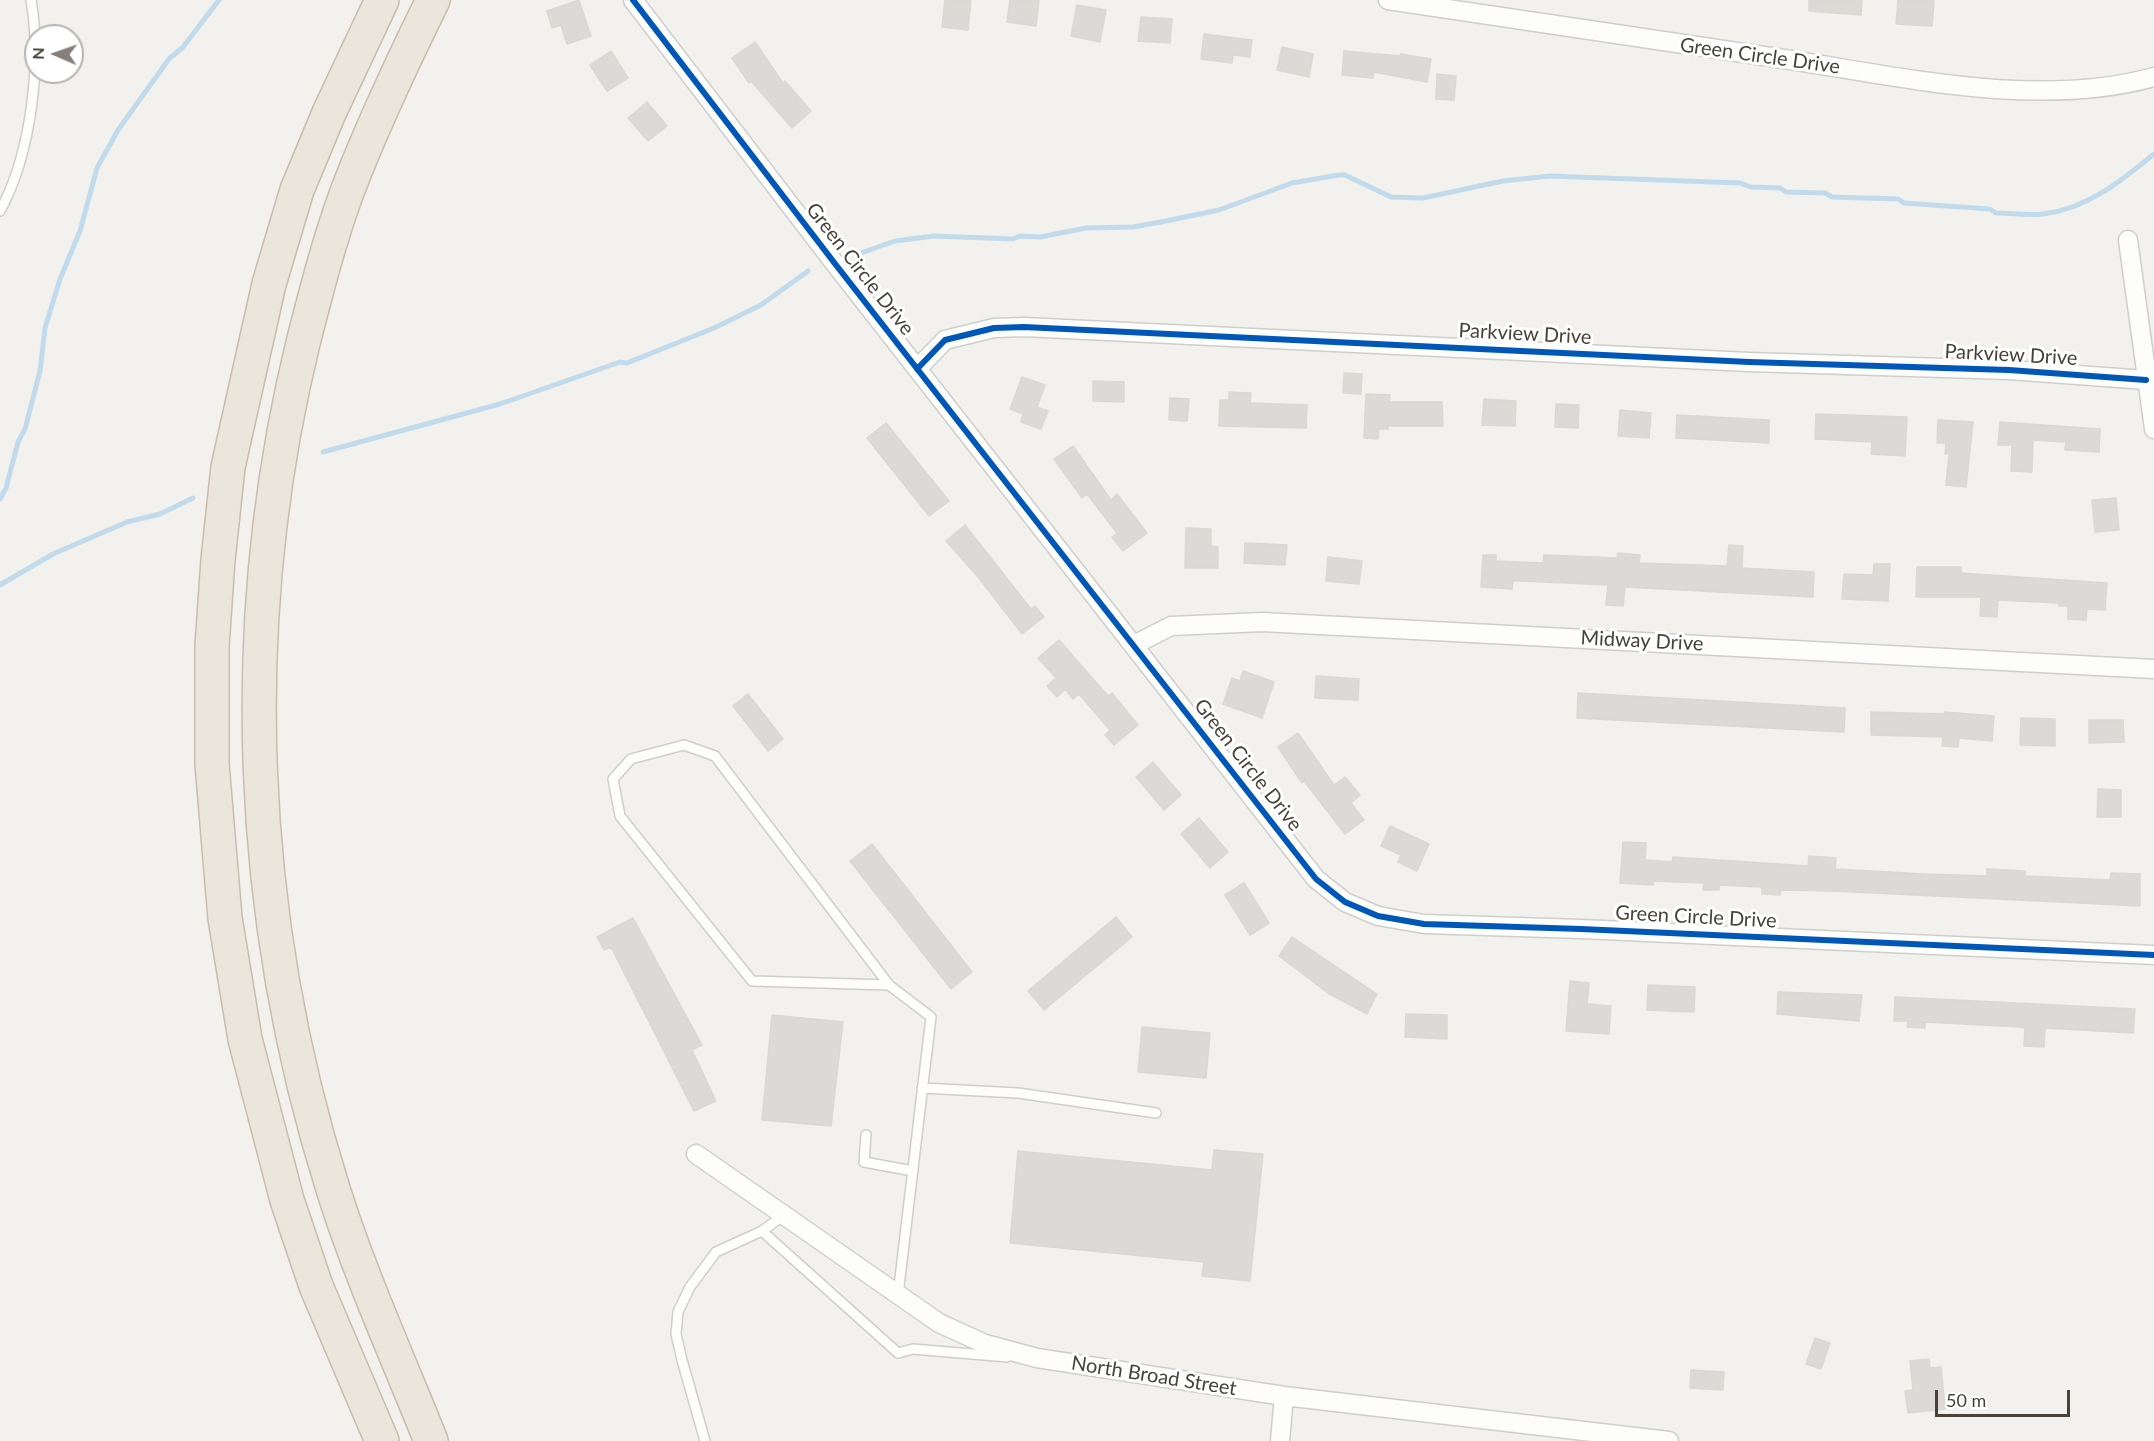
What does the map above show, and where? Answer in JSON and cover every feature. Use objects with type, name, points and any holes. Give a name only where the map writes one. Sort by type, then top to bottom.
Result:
[{"type":"highway","points":[[382,0],[343,81],[297,190],[269,284],[228,466],[213,636],[212,740],[225,918],[245,1039],[288,1200],[316,1286],[382,1441]]},
{"type":"highway","points":[[431,1441],[333,1188],[291,1025],[273,921],[263,834],[258,725],[261,606],[277,475],[294,380],[317,286],[347,193],[397,72],[433,0]]},
{"type":"street","name":"Green Circle Drive","points":[[633,0],[917,369],[1316,879],[1345,903],[1378,916],[1424,924],[2154,955]]},
{"type":"street","name":"Green Circle Drive","points":[[1388,0],[1879,73],[2024,92],[2073,90],[2154,77]]},
{"type":"street","points":[[2128,240],[2154,429]]},
{"type":"street","name":"Parkview Drive","points":[[917,369],[945,340],[994,328],[1024,327],[1749,362],[2009,370],[2146,380]]},
{"type":"street","name":"Midway Drive","points":[[1134,645],[1172,626],[1263,622],[2154,669]]},
{"type":"street","name":"North Broad Street","points":[[696,1154],[939,1323],[985,1344],[1037,1358],[1284,1396],[1669,1441]]},
{"type":"street","points":[[1280,1441],[1284,1396]]},
{"type":"lane","points":[[0,211],[12,188],[33,99],[31,0]]},
{"type":"lane","points":[[889,985],[752,981],[620,816],[613,779],[631,759],[684,745],[715,756],[889,985],[932,1017],[898,1295]]},
{"type":"lane","points":[[922,1088],[1018,1093],[1156,1113]]},
{"type":"lane","points":[[866,1136],[864,1162],[913,1171]]},
{"type":"lane","points":[[705,1441],[676,1334],[678,1312],[690,1287],[716,1252],[762,1231],[784,1215]]},
{"type":"lane","points":[[762,1231],[898,1353],[913,1349],[1037,1358]]},
{"type":"building","points":[[579,0],[591,36],[567,44],[561,25],[552,28],[547,11]]},
{"type":"building","points":[[945,0],[971,0],[968,30],[942,27]]},
{"type":"building","points":[[1010,0],[1039,0],[1036,26],[1007,22]]},
{"type":"building","points":[[1809,0],[1862,0],[1861,15],[1809,11]]},
{"type":"building","points":[[1898,0],[1934,1],[1932,26],[1896,24]]},
{"type":"building","points":[[1077,5],[1106,10],[1100,42],[1071,36]]},
{"type":"building","points":[[1141,17],[1172,19],[1170,43],[1138,41]]},
{"type":"building","points":[[1204,34],[1252,40],[1250,57],[1233,55],[1232,63],[1201,59]]},
{"type":"building","points":[[755,42],[783,83],[785,81],[811,111],[792,128],[751,81],[749,83],[732,58]]},
{"type":"building","points":[[1282,47],[1313,54],[1309,77],[1277,70]]},
{"type":"building","points":[[611,51],[628,78],[607,91],[590,65]]},
{"type":"building","points":[[1344,51],[1401,56],[1401,54],[1431,59],[1427,82],[1374,72],[1373,78],[1342,75]]},
{"type":"building","points":[[1437,74],[1456,76],[1454,100],[1436,99]]},
{"type":"building","points":[[647,102],[667,126],[648,141],[628,118]]},
{"type":"building","points":[[1344,373],[1362,374],[1361,394],[1343,393]]},
{"type":"building","points":[[1022,377],[1045,385],[1037,407],[1048,411],[1041,429],[1021,422],[1023,414],[1010,409]]},
{"type":"building","points":[[1093,381],[1124,382],[1124,402],[1093,401]]},
{"type":"building","points":[[1229,392],[1251,393],[1250,403],[1307,405],[1306,428],[1219,426],[1220,400],[1229,400]]},
{"type":"building","points":[[1366,394],[1390,395],[1389,402],[1442,402],[1443,426],[1388,426],[1388,429],[1379,429],[1378,439],[1364,438]]},
{"type":"building","points":[[1170,398],[1189,399],[1187,421],[1169,420]]},
{"type":"building","points":[[1484,399],[1516,401],[1515,426],[1482,425]]},
{"type":"building","points":[[1556,404],[1579,405],[1578,428],[1555,427]]},
{"type":"building","points":[[1620,410],[1651,413],[1649,438],[1618,436]]},
{"type":"building","points":[[1816,414],[1907,417],[1905,456],[1871,454],[1872,442],[1815,439]]},
{"type":"building","points":[[1677,415],[1769,420],[1769,443],[1676,438]]},
{"type":"building","points":[[1938,420],[1973,422],[1966,487],[1946,485],[1949,454],[1945,454],[1946,443],[1937,443]]},
{"type":"building","points":[[2000,422],[2100,429],[2099,452],[2065,450],[2066,442],[2033,440],[2032,472],[2011,471],[2012,445],[1998,445]]},
{"type":"building","points":[[886,423],[949,501],[929,516],[867,438]]},
{"type":"building","points":[[1073,446],[1111,500],[1117,494],[1147,533],[1123,551],[1112,537],[1117,533],[1087,494],[1082,498],[1054,459]]},
{"type":"building","points":[[2116,498],[2119,530],[2095,532],[2092,500]]},
{"type":"building","points":[[965,525],[1031,609],[1035,606],[1044,617],[1022,634],[979,578],[946,541]]},
{"type":"building","points":[[1186,528],[1211,529],[1211,546],[1218,547],[1218,568],[1185,568]]},
{"type":"building","points":[[1245,543],[1287,545],[1285,565],[1244,563]]},
{"type":"building","points":[[1729,545],[1743,546],[1742,568],[1814,572],[1813,597],[1625,587],[1623,606],[1606,605],[1608,585],[1513,581],[1512,589],[1481,587],[1483,555],[1496,555],[1496,561],[1543,563],[1544,555],[1617,558],[1618,553],[1640,555],[1639,563],[1727,566]]},
{"type":"building","points":[[1328,557],[1362,561],[1359,584],[1326,581]]},
{"type":"building","points":[[1874,564],[1890,564],[1888,601],[1842,599],[1844,574],[1873,575]]},
{"type":"building","points":[[1917,567],[1961,567],[1961,573],[2107,583],[2105,610],[2087,609],[2086,620],[2068,619],[2068,606],[2059,606],[2059,603],[1998,600],[1997,617],[1980,616],[1981,597],[1916,597]]},
{"type":"building","points":[[1059,640],[1108,696],[1112,693],[1138,725],[1114,745],[1105,735],[1110,730],[1079,694],[1073,699],[1065,689],[1057,697],[1047,686],[1056,678],[1038,658]]},
{"type":"building","points":[[1243,671],[1274,682],[1262,718],[1223,704],[1232,678],[1240,681]]},
{"type":"building","points":[[1316,676],[1359,679],[1358,700],[1315,698]]},
{"type":"building","points":[[1578,693],[1845,708],[1844,732],[1577,718]]},
{"type":"building","points":[[748,694],[783,739],[768,751],[733,706]]},
{"type":"building","points":[[1871,712],[1945,714],[1945,712],[1994,716],[1992,741],[1959,738],[1958,747],[1942,746],[1943,737],[1871,735]]},
{"type":"building","points":[[2021,718],[2055,719],[2055,746],[2020,745]]},
{"type":"building","points":[[2089,720],[2123,720],[2124,742],[2089,743]]},
{"type":"building","points":[[1298,733],[1334,785],[1345,777],[1360,795],[1351,803],[1364,820],[1345,834],[1304,781],[1302,783],[1278,747]]},
{"type":"building","points":[[1153,762],[1181,795],[1164,810],[1136,777]]},
{"type":"building","points":[[2098,789],[2121,790],[2121,817],[2097,817]]},
{"type":"building","points":[[1199,818],[1228,852],[1210,868],[1181,834]]},
{"type":"building","points":[[1390,826],[1429,844],[1417,871],[1398,862],[1401,855],[1381,846]]},
{"type":"building","points":[[1623,842],[1646,843],[1645,860],[1672,862],[1673,857],[1808,866],[1809,856],[1836,858],[1835,869],[1924,874],[1987,876],[1987,869],[2025,871],[2025,876],[2110,880],[2111,873],[2140,874],[2140,906],[1834,891],[1781,890],[1780,895],[1762,894],[1762,887],[1719,885],[1719,890],[1703,890],[1704,883],[1653,881],[1653,885],[1620,883]]},
{"type":"building","points":[[872,844],[972,972],[951,989],[850,861]]},
{"type":"building","points":[[1244,883],[1269,923],[1250,935],[1225,895]]},
{"type":"building","points":[[1116,917],[1132,937],[1044,1010],[1028,991]]},
{"type":"building","points":[[633,918],[702,1045],[692,1050],[716,1101],[694,1111],[611,947],[604,950],[597,937]]},
{"type":"building","points":[[1292,937],[1377,994],[1367,1014],[1328,993],[1279,956]]},
{"type":"building","points":[[1570,981],[1589,983],[1587,1004],[1611,1006],[1609,1034],[1566,1031]]},
{"type":"building","points":[[1648,985],[1695,987],[1694,1012],[1647,1010]]},
{"type":"building","points":[[1778,992],[1862,995],[1859,1021],[1777,1014]]},
{"type":"building","points":[[1895,997],[2135,1009],[2133,1033],[2045,1028],[2044,1047],[2024,1046],[2025,1028],[2020,1027],[1925,1022],[1925,1028],[1907,1027],[1908,1021],[1894,1021]]},
{"type":"building","points":[[1406,1014],[1447,1015],[1447,1039],[1405,1037]]},
{"type":"building","points":[[772,1015],[843,1022],[831,1126],[762,1120]]},
{"type":"building","points":[[1142,1027],[1210,1033],[1206,1078],[1138,1072]]},
{"type":"building","points":[[1214,1150],[1263,1154],[1250,1281],[1202,1276],[1204,1262],[1010,1243],[1018,1151],[1212,1170]]},
{"type":"building","points":[[1815,1338],[1830,1343],[1821,1369],[1806,1364]]},
{"type":"building","points":[[1929,1359],[1930,1368],[1941,1367],[1945,1409],[1908,1413],[1905,1391],[1913,1390],[1910,1361]]},
{"type":"building","points":[[1691,1370],[1724,1372],[1723,1390],[1690,1388]]},
{"type":"waterway","points":[[0,499],[6,488],[18,442],[25,429],[40,371],[45,328],[60,279],[80,231],[97,168],[118,130],[169,59],[183,47],[219,0]]},
{"type":"waterway","points":[[861,253],[895,241],[934,236],[1013,239],[1020,236],[1040,237],[1086,228],[1133,227],[1219,210],[1292,183],[1339,175],[1345,175],[1391,197],[1423,198],[1503,181],[1550,176],[1740,183],[1751,187],[1780,188],[1786,192],[1825,193],[1832,197],[1898,199],[1904,203],[2037,215],[2059,211],[2089,200],[2116,184],[2154,154]]},
{"type":"waterway","points":[[323,452],[500,404],[620,362],[627,363],[714,328],[761,305],[808,271]]},
{"type":"waterway","points":[[0,585],[53,554],[127,522],[160,514],[193,498]]},
{"type":"cycle path","points":[[633,0],[836,265],[1316,879],[1345,902],[1378,916],[1424,924],[2154,955]]},
{"type":"cycle path","points":[[917,369],[945,340],[994,328],[1024,327],[1749,362],[2009,370],[2146,380]]}]
